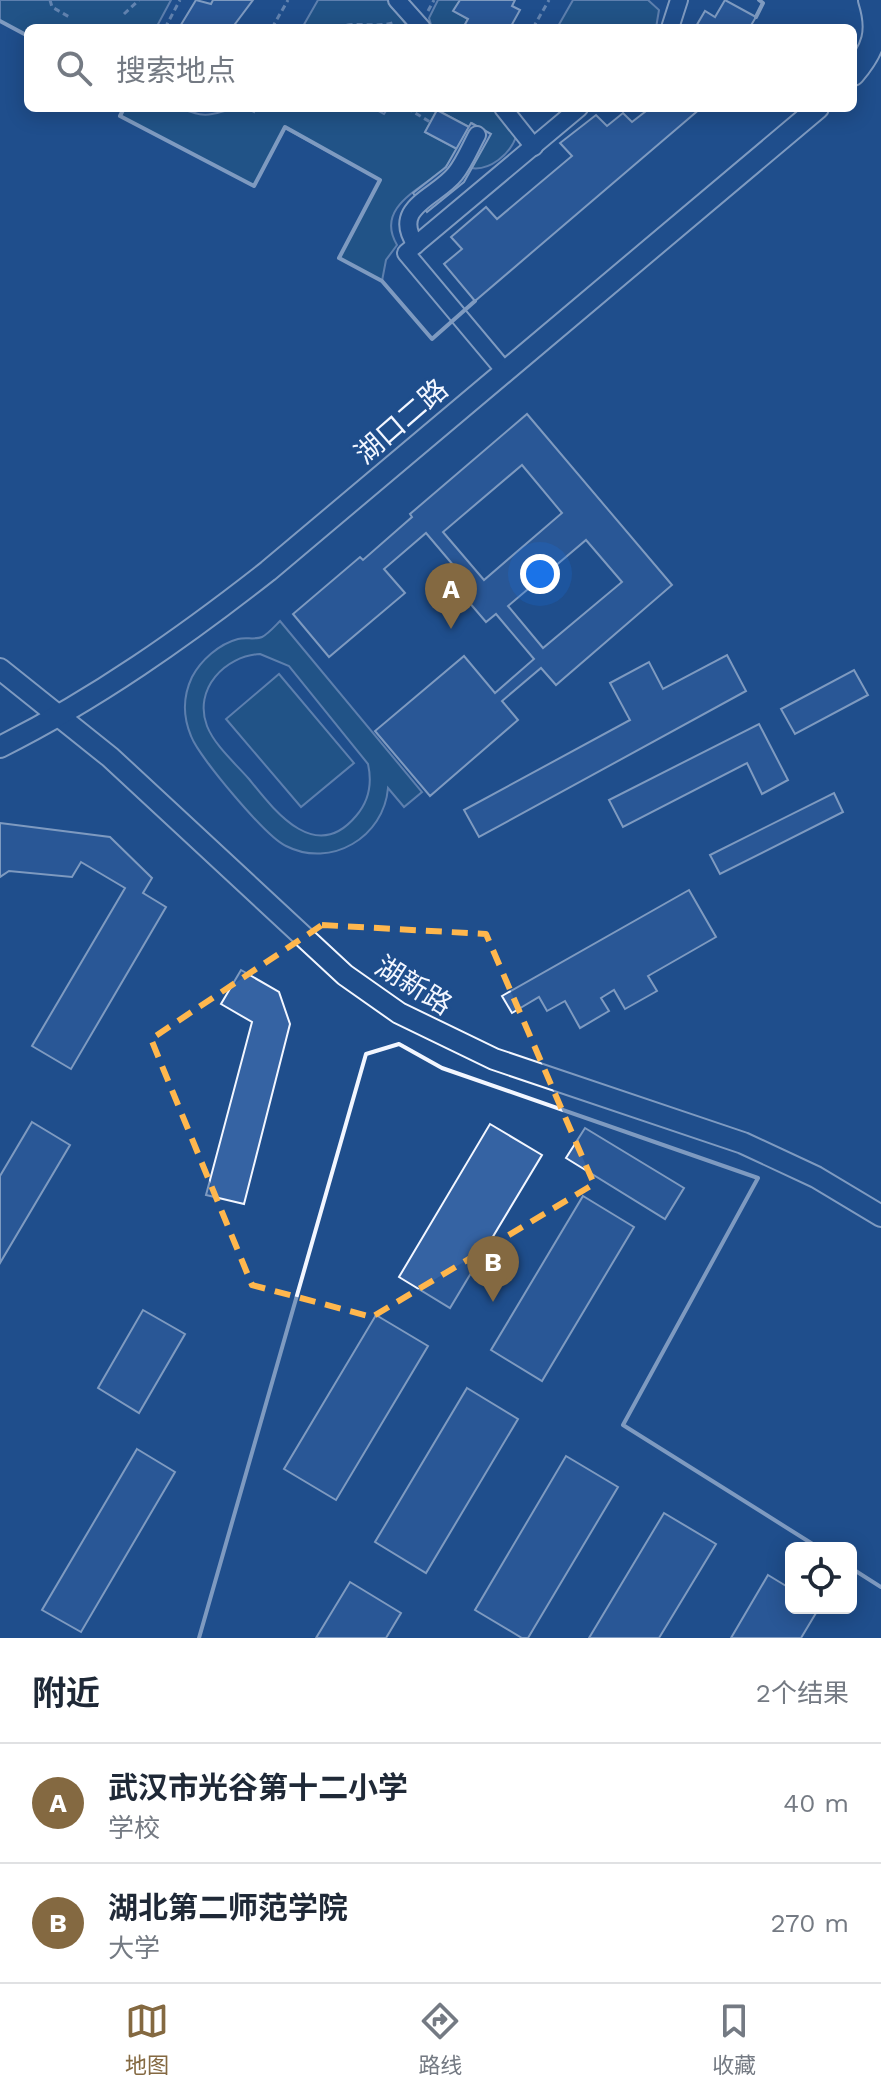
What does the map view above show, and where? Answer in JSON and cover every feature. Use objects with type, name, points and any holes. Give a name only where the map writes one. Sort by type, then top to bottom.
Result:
[{"type":"main road","points":[[857,69],[870,53],[876,36],[870,0]]},
{"type":"main road","points":[[857,80],[881,66]]},
{"type":"street","points":[[671,24],[679,0]]},
{"type":"street","points":[[401,5],[418,24]]},
{"type":"street","points":[[506,112],[534,147]]},
{"type":"street","points":[[504,370],[406,253],[574,112]]},
{"type":"street","name":"湖口二路","points":[[0,747],[59,714],[212,615],[813,112]]},
{"type":"street","points":[[416,245],[407,232],[407,219],[420,203],[455,175],[477,135]]},
{"type":"street","name":"湖新路","points":[[0,669],[110,757],[345,975],[399,1013],[494,1059],[743,1143],[816,1177],[881,1216]]},
{"type":"path","points":[[50,0],[52,7],[71,18]]},
{"type":"path","points":[[124,14],[139,0]]},
{"type":"path","points":[[167,24],[180,0]]},
{"type":"path","points":[[274,24],[288,0]]},
{"type":"path","points":[[535,24],[549,0]]},
{"type":"path","points":[[389,24],[397,21],[401,5]]},
{"type":"path","points":[[414,112],[430,122]]},
{"type":"highlighted area","points":[[322,925],[486,934],[594,1184],[372,1317],[252,1285],[151,1039]]},
{"type":"shaded area","points":[[0,0],[171,0],[158,24],[24,24],[24,34],[0,21]]},
{"type":"shaded area","points":[[318,0],[387,0],[406,24],[304,24]]},
{"type":"shaded area","points":[[438,0],[460,0],[454,11],[468,19],[465,24],[431,24],[429,18]]},
{"type":"shaded area","points":[[573,0],[648,0],[659,10],[657,24],[559,24]]},
{"type":"shaded area","points":[[122,112],[190,112],[207,115],[220,112],[436,112],[425,132],[457,149],[443,170],[412,193],[396,210],[392,232],[397,245],[386,260],[382,281],[339,258],[380,180],[285,128],[254,186],[120,116]]},
{"type":"shaded area","points":[[441,112],[498,112],[516,137],[498,160],[485,167],[471,168],[490,134],[472,123],[469,127]]},
{"type":"shaded area","points":[[280,621],[422,792],[404,807],[388,788],[377,821],[366,834],[337,851],[320,854],[303,852],[277,840],[219,778],[188,729],[185,714],[187,692],[200,665],[224,645],[238,639],[262,637]],"holes":[[[260,654],[289,666],[368,764],[370,778],[364,804],[341,830],[326,835],[311,834],[296,828],[283,817],[226,754],[207,726],[204,699],[208,687],[224,668],[247,656]]]},
{"type":"shaded area","points":[[279,674],[354,763],[301,807],[226,719]]},
{"type":"building","points":[[196,0],[211,4],[213,0],[253,0],[235,24],[181,24]]},
{"type":"building","points":[[460,0],[515,0],[512,6],[520,10],[512,24],[465,24],[468,19],[453,11]]},
{"type":"building","points":[[725,0],[756,17],[752,24],[697,24],[705,11],[715,17]]},
{"type":"building","points":[[436,112],[469,127],[457,149],[425,132]]},
{"type":"building","points":[[645,112],[696,112],[475,301],[444,264],[462,249],[451,237],[486,207],[497,219],[572,156],[560,143],[596,115],[607,126],[623,113],[632,122]]},
{"type":"building","points":[[471,123],[491,134],[464,182],[427,212],[413,193],[446,167]]},
{"type":"building","points":[[527,414],[672,585],[556,685],[541,668],[502,701],[518,720],[430,796],[375,731],[464,656],[495,693],[534,659],[496,614],[486,622],[456,587],[465,579],[426,533],[384,569],[405,593],[329,657],[293,614],[360,557],[363,560],[412,517],[410,514]],"holes":[[[522,465],[562,513],[484,580],[443,532]],[[586,540],[622,582],[543,648],[508,606]]]},
{"type":"building","points":[[727,655],[746,691],[479,837],[464,810],[630,720],[610,683],[649,662],[663,689]]},
{"type":"building","points":[[854,670],[868,695],[795,734],[781,709]]},
{"type":"building","points":[[759,724],[788,780],[762,794],[747,763],[623,827],[609,800]]},
{"type":"building","points":[[834,793],[843,812],[720,874],[710,855]]},
{"type":"building","points":[[0,823],[110,837],[152,878],[143,893],[166,907],[71,1069],[32,1046],[125,888],[81,862],[72,877],[9,871],[0,877]]},
{"type":"building","points":[[689,890],[716,937],[648,976],[657,991],[625,1009],[614,990],[601,998],[609,1011],[580,1028],[565,1001],[547,1011],[539,997],[512,1013],[502,996]]},
{"type":"building","points":[[241,970],[279,992],[290,1024],[244,1204],[206,1195],[252,1022],[221,1004]]},
{"type":"building","points":[[32,1122],[70,1145],[0,1263],[0,1176]]},
{"type":"building","points":[[490,1124],[542,1155],[450,1308],[399,1277]]},
{"type":"building","points":[[585,1128],[684,1188],[665,1219],[566,1158]]},
{"type":"building","points":[[583,1196],[634,1227],[542,1381],[491,1350]]},
{"type":"building","points":[[143,1310],[185,1334],[139,1413],[98,1388]]},
{"type":"building","points":[[376,1315],[428,1346],[336,1500],[284,1469]]},
{"type":"building","points":[[467,1388],[518,1419],[426,1573],[375,1542]]},
{"type":"building","points":[[137,1449],[175,1472],[81,1632],[42,1610]]},
{"type":"building","points":[[566,1456],[618,1487],[528,1638],[522,1638],[475,1610]]},
{"type":"building","points":[[664,1513],[716,1544],[659,1638],[589,1638]]},
{"type":"building","points":[[768,1575],[785,1585],[785,1614],[815,1614],[801,1638],[731,1638]]},
{"type":"building","points":[[350,1582],[401,1613],[386,1638],[316,1638]]},
{"type":"wall","points":[[756,17],[763,3],[759,0]]},
{"type":"wall","points":[[0,21],[24,34]]},
{"type":"wall","points":[[122,112],[120,116],[254,186],[285,127],[380,180],[339,258],[382,281],[432,339],[475,301]]},
{"type":"wall","points":[[199,1638],[366,1054],[399,1044],[442,1068],[758,1178],[623,1425],[809,1542]]},
{"type":"wall","points":[[857,1572],[881,1587]]},
{"type":"place","name":"武汉市光谷第十二小学","points":[[451,629]]},
{"type":"place","name":"湖北第二师范学院","points":[[493,1302]]}]
